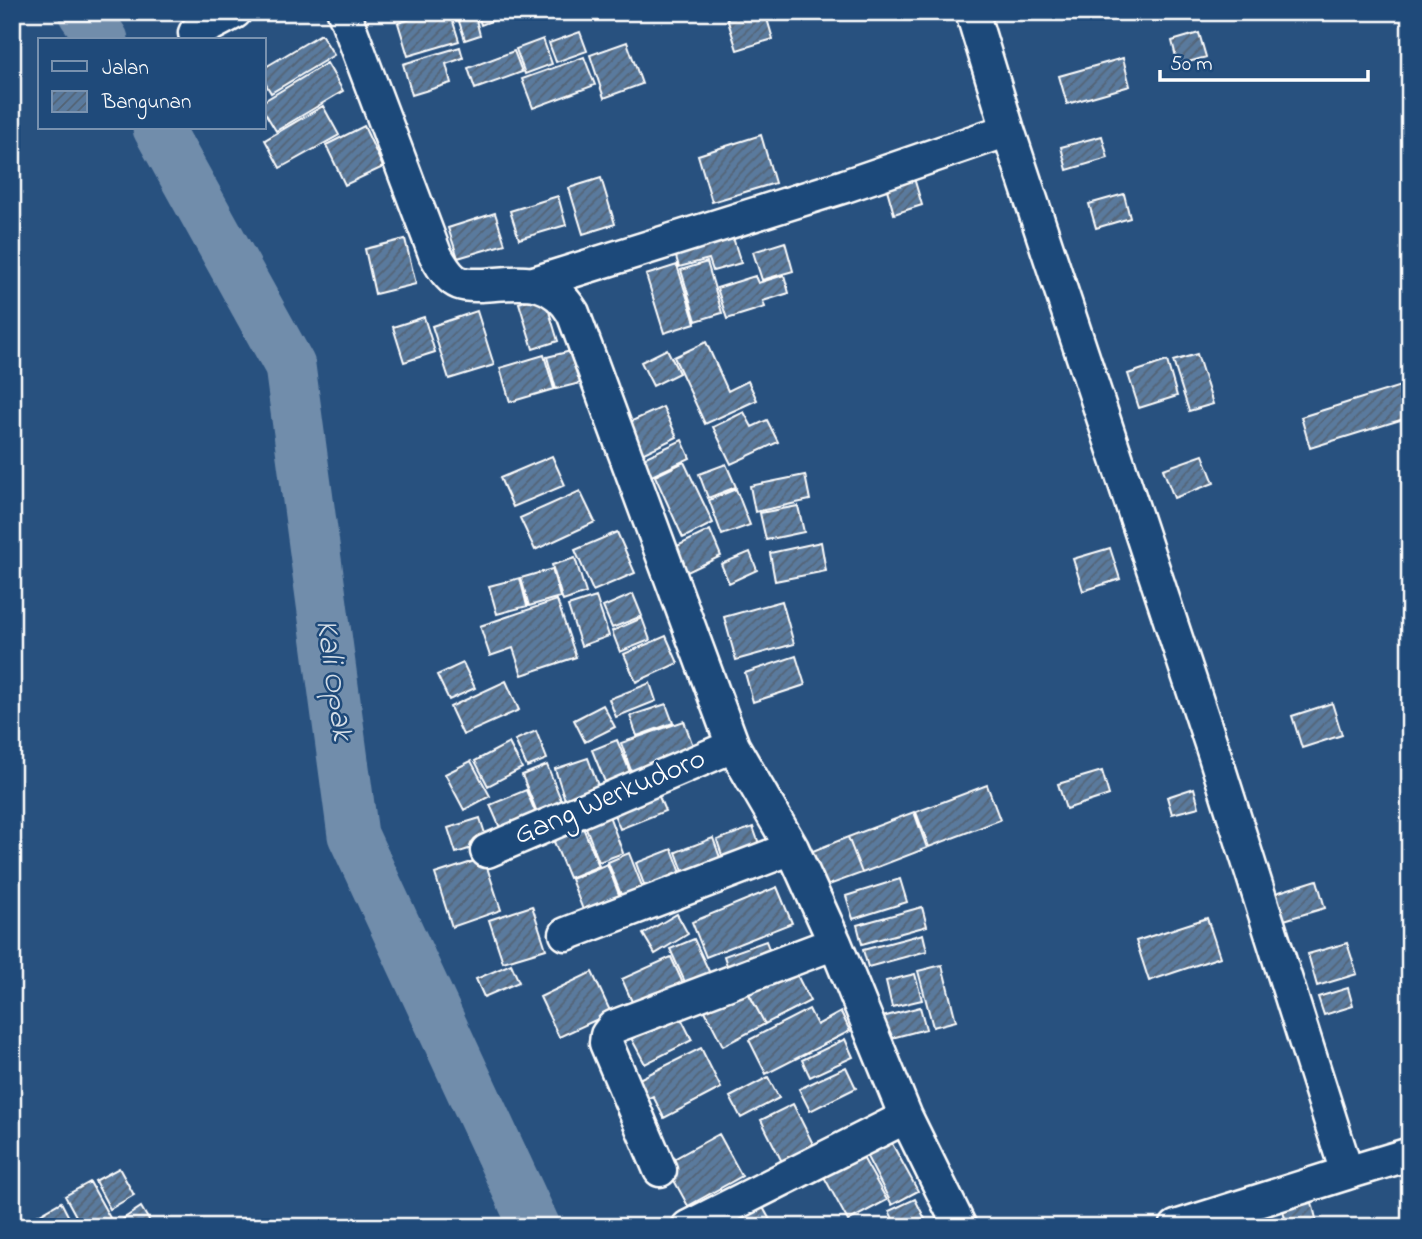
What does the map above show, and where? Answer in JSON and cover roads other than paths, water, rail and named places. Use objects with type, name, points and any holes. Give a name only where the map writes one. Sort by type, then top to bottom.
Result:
[{"type":"street","points":[[195,33],[235,12]]},
{"type":"street","points":[[344,12],[435,254],[444,270],[454,280],[468,285],[534,282],[845,186],[1008,130]]},
{"type":"street","points":[[972,12],[1008,130],[1214,753],[1347,1173]]},
{"type":"street","points":[[534,282],[564,298],[573,313],[733,746],[792,848],[835,943],[906,1117],[960,1227]]},
{"type":"street","name":"Gang Werkudoro","points":[[487,851],[733,746]]},
{"type":"street","points":[[566,934],[792,848]]},
{"type":"street","points":[[660,1170],[606,1043],[607,1035],[613,1027],[835,943]]},
{"type":"street","points":[[688,1227],[906,1117]]},
{"type":"street","points":[[1176,1227],[1242,1217],[1347,1173],[1410,1154]]},
{"type":"waterway","name":"Kali Opak","points":[[83,12],[102,38]]},
{"type":"waterway","name":"Kali Opak","points":[[159,130],[290,366],[353,835],[535,1227]]}]
